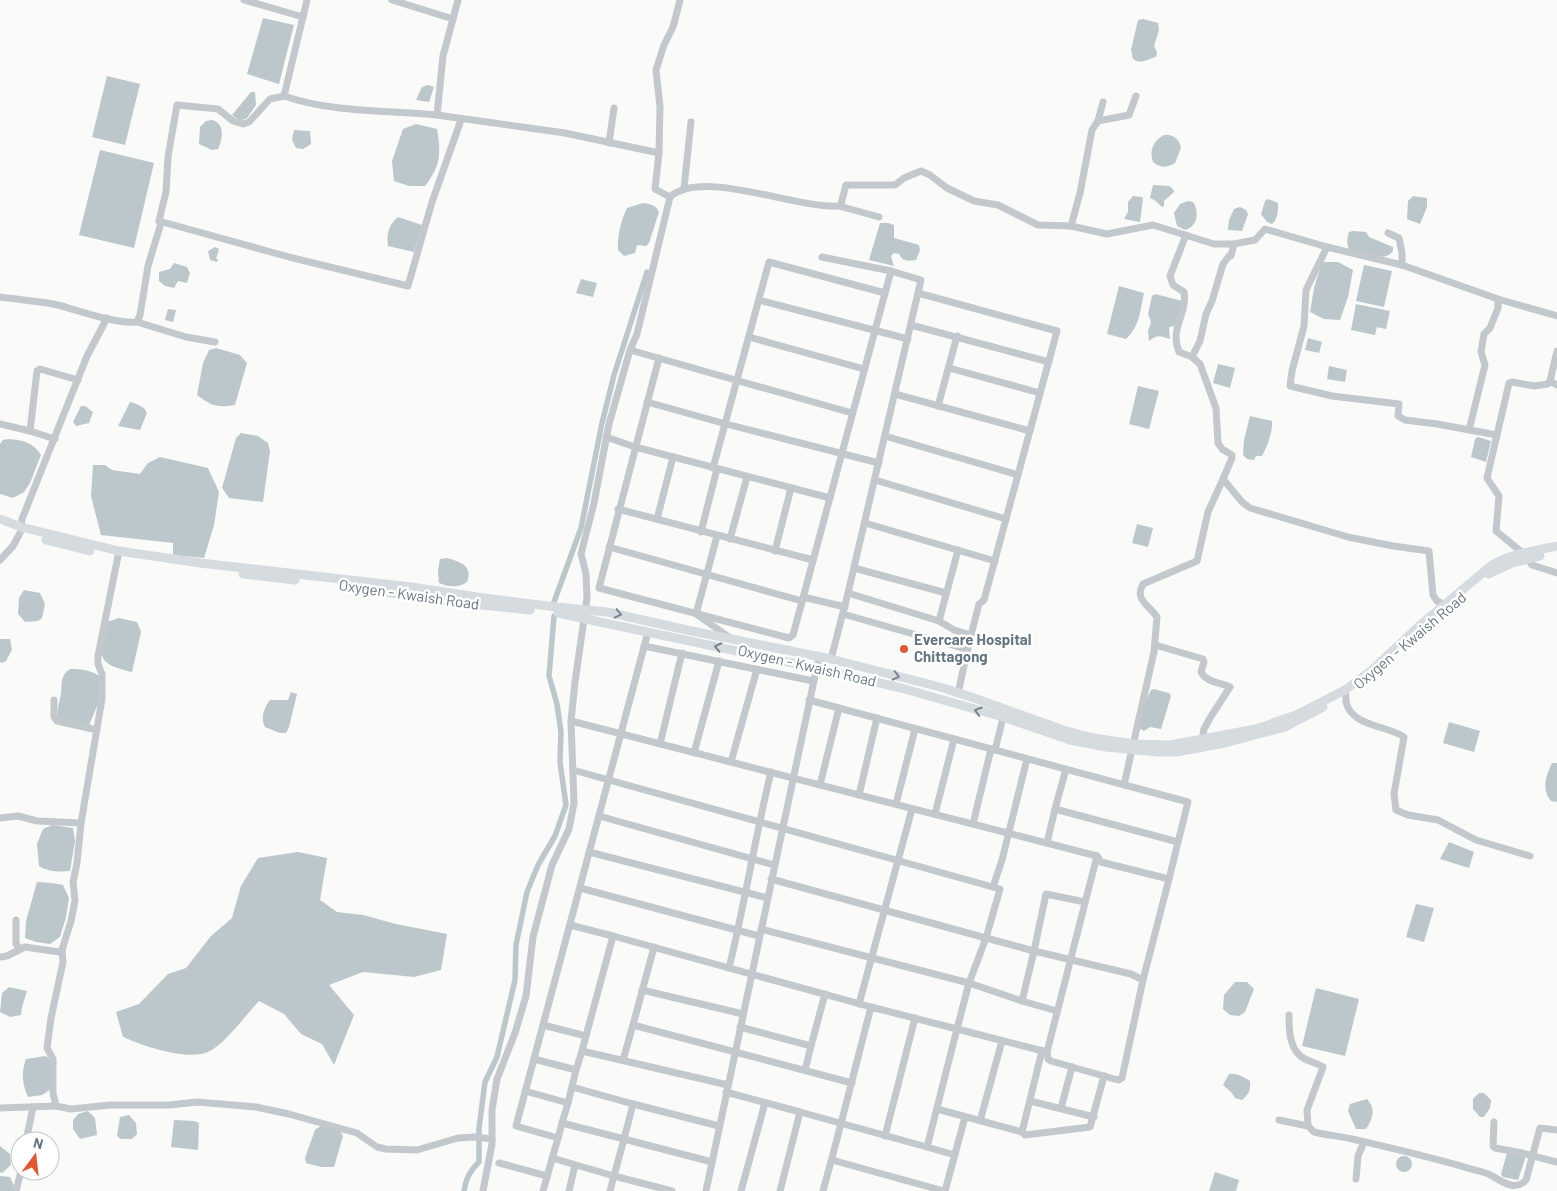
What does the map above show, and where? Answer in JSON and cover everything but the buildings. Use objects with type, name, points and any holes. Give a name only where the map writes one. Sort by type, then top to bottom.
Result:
[{"type":"main road","name":"Oxygen - Kwaish Road","points":[[0,519],[21,530]]},
{"type":"main road","name":"Oxygen - Kwaish Road","points":[[0,525],[119,554],[259,576],[353,587],[454,602],[554,612],[586,614],[607,612],[831,659],[958,693],[1004,713]]},
{"type":"main road","name":"Oxygen - Kwaish Road","points":[[119,554],[411,587],[586,614],[648,632],[816,668],[1004,713],[1066,732],[1158,752],[1176,752],[1225,743],[1264,733],[1302,719],[1379,670],[1491,572],[1557,546]]},
{"type":"main road","name":"Oxygen - Kwaish Road","points":[[1134,746],[1170,745],[1202,740],[1256,729],[1296,715],[1346,692],[1468,584],[1500,560],[1557,552]]},
{"type":"street","points":[[244,0],[303,17]]},
{"type":"street","points":[[284,96],[307,0]]},
{"type":"street","points":[[392,0],[453,19]]},
{"type":"street","points":[[437,115],[443,56],[458,0]]},
{"type":"street","points":[[670,197],[655,189],[659,154],[660,107],[656,70],[664,46],[674,27],[680,0]]},
{"type":"street","points":[[137,322],[140,315],[148,266],[161,223],[159,221],[166,192],[168,157],[176,105],[218,109],[233,121],[243,124],[249,122],[270,99],[284,96],[326,107],[437,115],[461,120],[565,133],[659,154]]},
{"type":"street","points":[[1098,121],[1129,114],[1136,96]]},
{"type":"street","points":[[1071,226],[1092,130],[1098,121],[1103,102]]},
{"type":"street","points":[[609,143],[614,108]]},
{"type":"street","points":[[159,221],[289,257],[408,286],[432,202],[461,120]]},
{"type":"street","points":[[684,188],[691,122]]},
{"type":"street","points":[[838,206],[841,204],[846,185],[895,185],[904,178],[921,172],[930,175],[947,188],[974,201],[998,205],[1038,225],[1071,226],[1108,234],[1153,225],[1214,244],[1234,244],[1255,240],[1265,229],[1402,265],[1557,316]]},
{"type":"street","points":[[483,1191],[492,1138],[492,1110],[497,1079],[526,996],[534,938],[552,865],[569,830],[573,815],[571,721],[588,598],[586,574],[581,554],[594,503],[606,437],[630,350],[637,334],[645,305],[670,197],[676,191],[684,188],[702,186],[722,187],[813,204],[838,206],[879,217]]},
{"type":"street","points":[[1388,233],[1400,238],[1402,265]]},
{"type":"street","points":[[1124,785],[1155,645],[1157,618],[1141,599],[1140,589],[1143,584],[1197,561],[1208,512],[1232,458],[1232,455],[1222,449],[1218,443],[1216,408],[1200,364],[1192,357],[1178,350],[1176,330],[1185,299],[1184,292],[1174,285],[1170,276],[1186,235]]},
{"type":"street","points":[[1192,357],[1200,341],[1206,314],[1224,264],[1229,256],[1231,256],[1234,244]]},
{"type":"street","points":[[1328,247],[1306,290],[1304,326],[1290,386],[1332,396],[1398,404],[1398,416],[1405,420],[1497,436]]},
{"type":"street","points":[[822,257],[891,271],[921,280],[865,523],[831,659]]},
{"type":"street","points":[[701,532],[726,424],[769,262],[885,293]]},
{"type":"street","points":[[659,358],[618,509],[599,588],[790,638],[793,635],[803,599],[891,271]]},
{"type":"street","points":[[918,293],[1057,331],[984,600],[979,604],[958,693]]},
{"type":"street","points":[[0,297],[57,305],[106,318],[130,323],[137,322],[215,342]]},
{"type":"street","points":[[1470,430],[1485,365],[1481,352],[1484,334],[1490,328],[1498,308],[1498,298]]},
{"type":"street","points":[[759,300],[908,339]]},
{"type":"street","points":[[0,560],[13,546],[21,530],[32,495],[78,380],[106,318]]},
{"type":"street","points":[[911,325],[1048,362]]},
{"type":"street","points":[[938,406],[957,336]]},
{"type":"street","points":[[749,337],[864,369]]},
{"type":"street","points":[[630,350],[852,413]]},
{"type":"street","points":[[1557,351],[1554,383],[1534,386],[1509,383],[1487,478],[1499,496],[1496,531],[1532,565],[1557,573]]},
{"type":"street","points":[[949,368],[1040,393]]},
{"type":"street","points":[[30,431],[37,371],[40,370],[78,380]]},
{"type":"street","points":[[895,394],[1030,431]]},
{"type":"street","points":[[647,402],[878,463]]},
{"type":"street","points":[[0,424],[55,439]]},
{"type":"street","points":[[885,436],[1018,475]]},
{"type":"street","points":[[606,437],[715,469],[830,498]]},
{"type":"street","points":[[657,520],[673,457]]},
{"type":"street","points":[[730,539],[747,477]]},
{"type":"street","points":[[1223,479],[1242,502],[1250,508],[1348,537],[1429,551],[1433,595],[1437,601],[1445,605]]},
{"type":"street","points":[[875,480],[1006,519]]},
{"type":"street","points":[[775,551],[791,488]]},
{"type":"street","points":[[618,509],[813,560]]},
{"type":"street","points":[[865,523],[995,561]]},
{"type":"street","points":[[696,614],[717,536]]},
{"type":"street","points":[[609,547],[706,575],[803,599],[966,649]]},
{"type":"street","points":[[939,621],[958,550]]},
{"type":"street","points":[[56,1106],[53,1093],[53,1059],[47,1048],[51,1018],[63,962],[62,950],[75,901],[73,882],[103,684],[98,656],[119,554]]},
{"type":"street","points":[[854,568],[946,593]]},
{"type":"street","points":[[848,593],[939,621],[954,630],[971,635]]},
{"type":"street","points":[[696,614],[732,639]]},
{"type":"street","points":[[558,1138],[516,1126],[648,632]]},
{"type":"street","points":[[1155,645],[1203,659],[1201,672],[1203,676],[1230,687],[1204,729],[1202,740]]},
{"type":"street","points":[[644,646],[813,681]]},
{"type":"street","points":[[660,744],[682,653]]},
{"type":"street","points":[[706,1191],[819,657]]},
{"type":"street","points":[[694,752],[719,661]]},
{"type":"street","points":[[731,762],[756,669]]},
{"type":"street","points":[[1346,692],[1346,703],[1352,713],[1361,720],[1404,737],[1394,794],[1396,810],[1408,815],[1438,820],[1476,840],[1530,856]]},
{"type":"street","points":[[54,700],[54,717],[57,721],[97,730]]},
{"type":"street","points":[[570,925],[859,1004],[1044,1052],[1050,1061],[1118,1080],[1122,1078],[1143,980],[1188,802],[809,700]]},
{"type":"street","points":[[820,785],[839,708]]},
{"type":"street","points":[[973,824],[1004,713]]},
{"type":"street","points":[[859,795],[877,718]]},
{"type":"street","points":[[571,721],[1097,856],[1101,862],[1169,879]]},
{"type":"street","points":[[896,804],[915,729]]},
{"type":"street","points":[[935,814],[954,739]]},
{"type":"street","points":[[993,887],[1009,834],[1027,759]]},
{"type":"street","points":[[1047,843],[1066,769]]},
{"type":"street","points":[[573,770],[1000,889],[986,938],[969,983],[927,1147]]},
{"type":"street","points":[[730,968],[759,821],[771,772]]},
{"type":"street","points":[[859,1004],[912,808]]},
{"type":"street","points":[[1055,809],[1178,842]]},
{"type":"street","points":[[0,818],[18,816],[37,821],[81,823]]},
{"type":"street","points":[[599,816],[774,865]]},
{"type":"street","points":[[589,852],[767,898]]},
{"type":"street","points":[[1022,1132],[1044,1052],[1058,1011],[1097,856]]},
{"type":"street","points":[[771,879],[1034,951],[1131,974],[1143,980]]},
{"type":"street","points":[[580,888],[738,930],[760,932],[969,983],[1058,1011]]},
{"type":"street","points":[[1022,1001],[1046,894],[1085,902]]},
{"type":"street","points":[[16,920],[16,944],[20,949]]},
{"type":"street","points":[[543,1191],[613,936]]},
{"type":"street","points":[[0,957],[7,956],[25,947],[59,952],[62,950]]},
{"type":"street","points":[[623,1060],[654,947]]},
{"type":"street","points":[[642,990],[743,1014]]},
{"type":"street","points":[[805,1070],[825,994]]},
{"type":"street","points":[[823,1191],[871,1007]]},
{"type":"street","points":[[1289,1015],[1290,1037],[1296,1052],[1303,1058],[1323,1068],[1307,1110],[1308,1126]]},
{"type":"street","points":[[884,1136],[914,1018]]},
{"type":"street","points":[[543,1025],[586,1036]]},
{"type":"street","points":[[633,1025],[852,1083]]},
{"type":"street","points":[[740,1027],[810,1046]]},
{"type":"street","points":[[980,1121],[1002,1041]]},
{"type":"street","points":[[582,1050],[727,1088],[765,1102],[955,1155]]},
{"type":"street","points":[[534,1059],[576,1070]]},
{"type":"street","points":[[1061,1108],[1072,1067]]},
{"type":"street","points":[[936,1110],[1022,1132],[1025,1135],[1089,1128],[1104,1076]]},
{"type":"street","points":[[572,1087],[719,1126]]},
{"type":"street","points":[[525,1091],[568,1103]]},
{"type":"street","points":[[1030,1101],[1094,1116]]},
{"type":"street","points":[[0,1108],[56,1106],[71,1109],[110,1105],[197,1102],[256,1107],[357,1133],[386,1150],[417,1150],[458,1138],[492,1138]]},
{"type":"street","points":[[741,1191],[765,1102]]},
{"type":"street","points":[[610,1191],[633,1104]]},
{"type":"street","points":[[28,1131],[33,1107]]},
{"type":"street","points":[[780,1191],[800,1112]]},
{"type":"street","points":[[832,1160],[944,1191],[965,1117]]},
{"type":"street","points":[[1279,1120],[1308,1126],[1314,1132],[1364,1142],[1491,1175],[1507,1187],[1514,1189],[1523,1186],[1540,1128],[1557,1130]]},
{"type":"street","points":[[1494,1122],[1492,1126],[1493,1147],[1557,1162]]},
{"type":"street","points":[[562,1123],[712,1162]]},
{"type":"street","points":[[1356,1180],[1358,1156],[1364,1142]]},
{"type":"street","points":[[552,1158],[672,1191]]},
{"type":"street","points":[[499,1163],[547,1176]]},
{"type":"street","points":[[569,1191],[576,1165]]},
{"type":"shaded area","points":[[263,18],[294,25],[279,84],[247,74]]},
{"type":"shaded area","points":[[1143,19],[1158,23],[1159,30],[1154,46],[1157,52],[1156,57],[1139,62],[1133,59],[1131,50],[1138,20]]},
{"type":"shaded area","points":[[107,76],[140,84],[125,145],[92,137]]},
{"type":"shaded area","points":[[428,85],[434,87],[429,102],[416,100],[422,87]]},
{"type":"shaded area","points":[[251,92],[255,92],[256,105],[247,118],[240,121],[232,115]]},
{"type":"shaded area","points":[[212,120],[219,124],[222,132],[218,149],[212,150],[199,144],[200,127],[206,121]]},
{"type":"shaded area","points":[[416,124],[437,129],[439,152],[437,165],[425,186],[409,186],[394,181],[392,161],[403,129]]},
{"type":"shaded area","points":[[294,130],[310,131],[311,144],[303,149],[296,148],[292,140]]},
{"type":"shaded area","points":[[1164,135],[1170,135],[1175,138],[1181,148],[1175,163],[1164,167],[1153,162],[1151,154],[1157,140]]},
{"type":"shaded area","points":[[100,150],[154,163],[134,248],[79,235]]},
{"type":"shaded area","points":[[1153,185],[1169,186],[1173,189],[1174,192],[1164,201],[1164,206],[1162,207],[1150,198]]},
{"type":"shaded area","points":[[1133,196],[1142,197],[1143,199],[1140,222],[1124,219],[1128,212],[1128,202]]},
{"type":"shaded area","points":[[1413,196],[1427,198],[1427,207],[1420,224],[1407,219],[1408,201]]},
{"type":"shaded area","points":[[1268,199],[1278,203],[1277,217],[1272,224],[1267,222],[1261,214],[1265,201]]},
{"type":"shaded area","points":[[1188,201],[1193,202],[1197,214],[1192,226],[1185,230],[1177,226],[1174,213],[1180,204]]},
{"type":"shaded area","points":[[643,203],[654,206],[659,212],[649,243],[646,246],[637,245],[635,253],[624,256],[618,250],[623,218],[627,208]]},
{"type":"shaded area","points":[[1240,207],[1246,210],[1248,214],[1242,231],[1228,230],[1229,220],[1234,209]]},
{"type":"shaded area","points":[[398,217],[422,225],[414,252],[388,246],[389,230],[392,223]]},
{"type":"shaded area","points":[[880,223],[894,225],[894,238],[919,245],[920,250],[916,260],[906,260],[899,254],[894,253],[891,256],[894,266],[869,260]]},
{"type":"shaded area","points":[[1349,232],[1366,232],[1369,237],[1393,247],[1393,251],[1389,255],[1379,257],[1350,251],[1347,239]]},
{"type":"shaded area","points":[[215,247],[219,249],[217,262],[210,260],[208,251]]},
{"type":"shaded area","points":[[1322,262],[1338,262],[1353,270],[1348,297],[1340,320],[1324,319],[1310,312],[1314,288]]},
{"type":"shaded area","points":[[174,263],[187,267],[190,273],[187,283],[178,281],[174,288],[165,286],[159,281],[159,272],[170,269]]},
{"type":"shaded area","points":[[1364,265],[1392,271],[1384,307],[1356,301]]},
{"type":"shaded area","points":[[581,279],[597,283],[593,297],[576,293]]},
{"type":"shaded area","points":[[1119,286],[1144,293],[1137,323],[1126,339],[1107,334]]},
{"type":"shaded area","points":[[1155,294],[1183,301],[1176,326],[1169,327],[1170,339],[1159,336],[1149,341],[1148,331],[1151,322],[1148,314],[1152,296]]},
{"type":"shaded area","points":[[1356,304],[1390,311],[1386,329],[1377,327],[1375,335],[1351,330]]},
{"type":"shaded area","points":[[168,309],[176,310],[173,322],[165,320]]},
{"type":"shaded area","points":[[1308,338],[1322,342],[1319,353],[1305,350]]},
{"type":"shaded area","points":[[216,348],[240,355],[247,363],[235,405],[214,405],[197,395],[203,363],[209,350]]},
{"type":"shaded area","points":[[1218,364],[1235,368],[1230,388],[1213,383]]},
{"type":"shaded area","points":[[1329,366],[1347,370],[1345,382],[1327,379]]},
{"type":"shaded area","points":[[1138,386],[1159,391],[1149,429],[1129,424]]},
{"type":"shaded area","points":[[130,402],[142,407],[147,413],[140,430],[118,426]]},
{"type":"shaded area","points":[[81,406],[85,406],[93,412],[89,423],[76,426],[73,422]]},
{"type":"shaded area","points":[[1250,416],[1272,421],[1271,435],[1266,448],[1262,456],[1256,456],[1254,460],[1247,459],[1243,455],[1244,440]]},
{"type":"shaded area","points":[[241,433],[258,436],[268,443],[270,451],[263,502],[229,498],[222,488],[236,438]]},
{"type":"shaded area","points":[[1478,437],[1491,441],[1486,462],[1471,457],[1475,439]]},
{"type":"shaded area","points":[[3,440],[27,442],[41,455],[30,483],[24,492],[13,498],[0,494],[0,444]]},
{"type":"shaded area","points":[[160,457],[208,468],[219,492],[214,525],[204,558],[173,555],[173,543],[101,535],[91,496],[93,465],[105,465],[112,470],[140,474],[148,463]]},
{"type":"shaded area","points":[[1137,524],[1153,528],[1148,547],[1132,543]]},
{"type":"shaded area","points":[[447,558],[461,563],[467,568],[467,582],[453,586],[439,583],[438,570],[440,559]]},
{"type":"shaded area","points":[[24,590],[40,593],[45,604],[42,618],[38,621],[25,622],[18,614],[19,598]]},
{"type":"shaded area","points":[[119,618],[137,622],[141,632],[132,672],[111,665],[102,656],[102,642],[107,622]]},
{"type":"shaded area","points":[[0,639],[10,639],[12,650],[6,661],[2,663],[0,662]]},
{"type":"shaded area","points":[[70,669],[91,672],[101,678],[98,704],[89,725],[58,718],[62,680]]},
{"type":"shaded area","points":[[1151,690],[1169,693],[1171,696],[1161,729],[1150,727],[1144,731],[1139,728],[1144,704]]},
{"type":"shaded area","points":[[291,692],[297,694],[286,733],[280,733],[265,727],[263,713],[270,700],[288,700]]},
{"type":"shaded area","points":[[1449,722],[1480,731],[1474,752],[1443,743]]},
{"type":"shaded area","points":[[1552,763],[1557,763],[1557,802],[1551,801],[1545,787],[1546,778]]},
{"type":"shaded area","points":[[52,825],[73,828],[75,841],[70,871],[50,870],[39,866],[37,844],[43,829]]},
{"type":"shaded area","points":[[1449,842],[1474,852],[1469,868],[1440,859]]},
{"type":"shaded area","points":[[298,852],[327,858],[320,900],[337,912],[363,915],[447,934],[441,970],[414,977],[363,972],[329,985],[354,1015],[334,1065],[322,1044],[301,1034],[284,1014],[259,1001],[221,1043],[208,1052],[189,1055],[177,1054],[123,1037],[116,1012],[139,1004],[168,974],[186,968],[211,936],[232,918],[241,886],[258,858]]},
{"type":"shaded area","points":[[37,882],[63,885],[69,898],[60,937],[50,944],[25,938],[26,921]]},
{"type":"shaded area","points":[[1416,904],[1434,908],[1424,942],[1406,937]]},
{"type":"shaded area","points":[[1235,982],[1247,982],[1254,989],[1245,1012],[1239,1016],[1230,1015],[1223,1009],[1224,995]]},
{"type":"shaded area","points":[[9,987],[27,991],[21,1015],[10,1017],[0,1012],[2,993]]},
{"type":"shaded area","points":[[1316,988],[1359,999],[1345,1056],[1302,1046]]},
{"type":"shaded area","points":[[46,1056],[52,1062],[51,1089],[42,1095],[28,1097],[23,1078],[26,1059]]},
{"type":"shaded area","points":[[1229,1074],[1237,1075],[1250,1081],[1249,1092],[1242,1100],[1235,1098],[1223,1085]]},
{"type":"shaded area","points":[[1479,1093],[1484,1093],[1491,1100],[1490,1108],[1484,1117],[1480,1117],[1473,1109],[1473,1099]]},
{"type":"shaded area","points":[[1367,1099],[1372,1106],[1372,1117],[1366,1129],[1356,1129],[1348,1111],[1350,1104]]},
{"type":"shaded area","points":[[88,1111],[95,1118],[97,1135],[80,1139],[73,1129],[73,1120],[78,1114]]},
{"type":"shaded area","points":[[129,1115],[136,1123],[137,1134],[132,1139],[121,1139],[117,1136],[120,1117]]},
{"type":"shaded area","points":[[174,1120],[199,1123],[198,1150],[171,1147]]},
{"type":"shaded area","points":[[322,1125],[340,1131],[343,1136],[334,1167],[321,1167],[306,1163],[305,1158],[315,1130]]},
{"type":"shaded area","points":[[0,1146],[10,1154],[10,1166],[2,1173],[0,1172]]},
{"type":"shaded area","points":[[1507,1153],[1524,1157],[1525,1159],[1518,1180],[1503,1177],[1501,1174]]},
{"type":"shaded area","points":[[1404,1156],[1410,1158],[1412,1164],[1410,1170],[1404,1172],[1398,1170],[1396,1164],[1398,1158]]},
{"type":"shaded area","points":[[1215,1172],[1239,1180],[1236,1191],[1209,1191]]},
{"type":"shaded area","points":[[0,1176],[10,1177],[10,1181],[14,1186],[13,1191],[0,1191]]},
{"type":"waterway","points":[[554,602],[581,528],[602,423],[614,375],[647,272]]},
{"type":"waterway","points":[[464,1191],[469,1175],[479,1162],[479,1128],[485,1082],[497,1057],[515,980],[516,945],[527,892],[538,865],[555,836],[566,805],[560,762],[561,732],[557,704],[549,676],[554,616]]},
{"type":"place","name":"Evercare Hospital Chittagong","points":[[904,649]]}]
